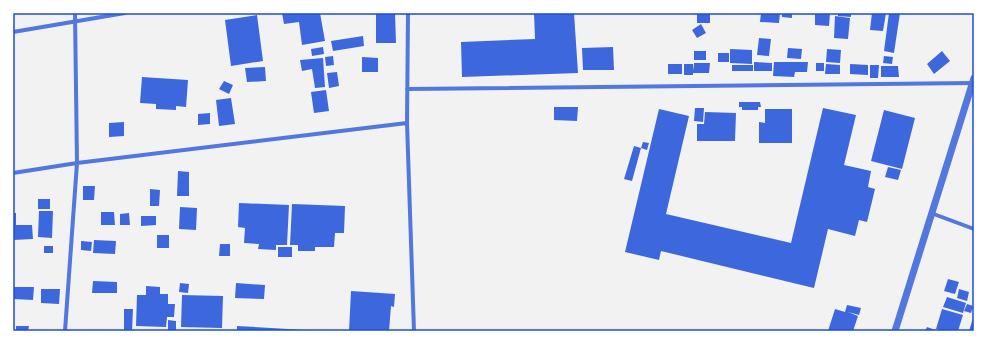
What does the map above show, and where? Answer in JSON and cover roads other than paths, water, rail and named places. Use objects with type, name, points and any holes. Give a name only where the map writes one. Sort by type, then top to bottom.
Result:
[{"type":"street","points":[[65,331],[77,163],[75,13]]},
{"type":"street","points":[[13,32],[125,13]]},
{"type":"street","points":[[408,13],[407,123],[414,331]]},
{"type":"street","points":[[407,89],[974,81],[931,213],[895,331]]},
{"type":"street","points":[[13,173],[77,163],[407,123]]},
{"type":"street","points":[[931,213],[974,229]]}]
